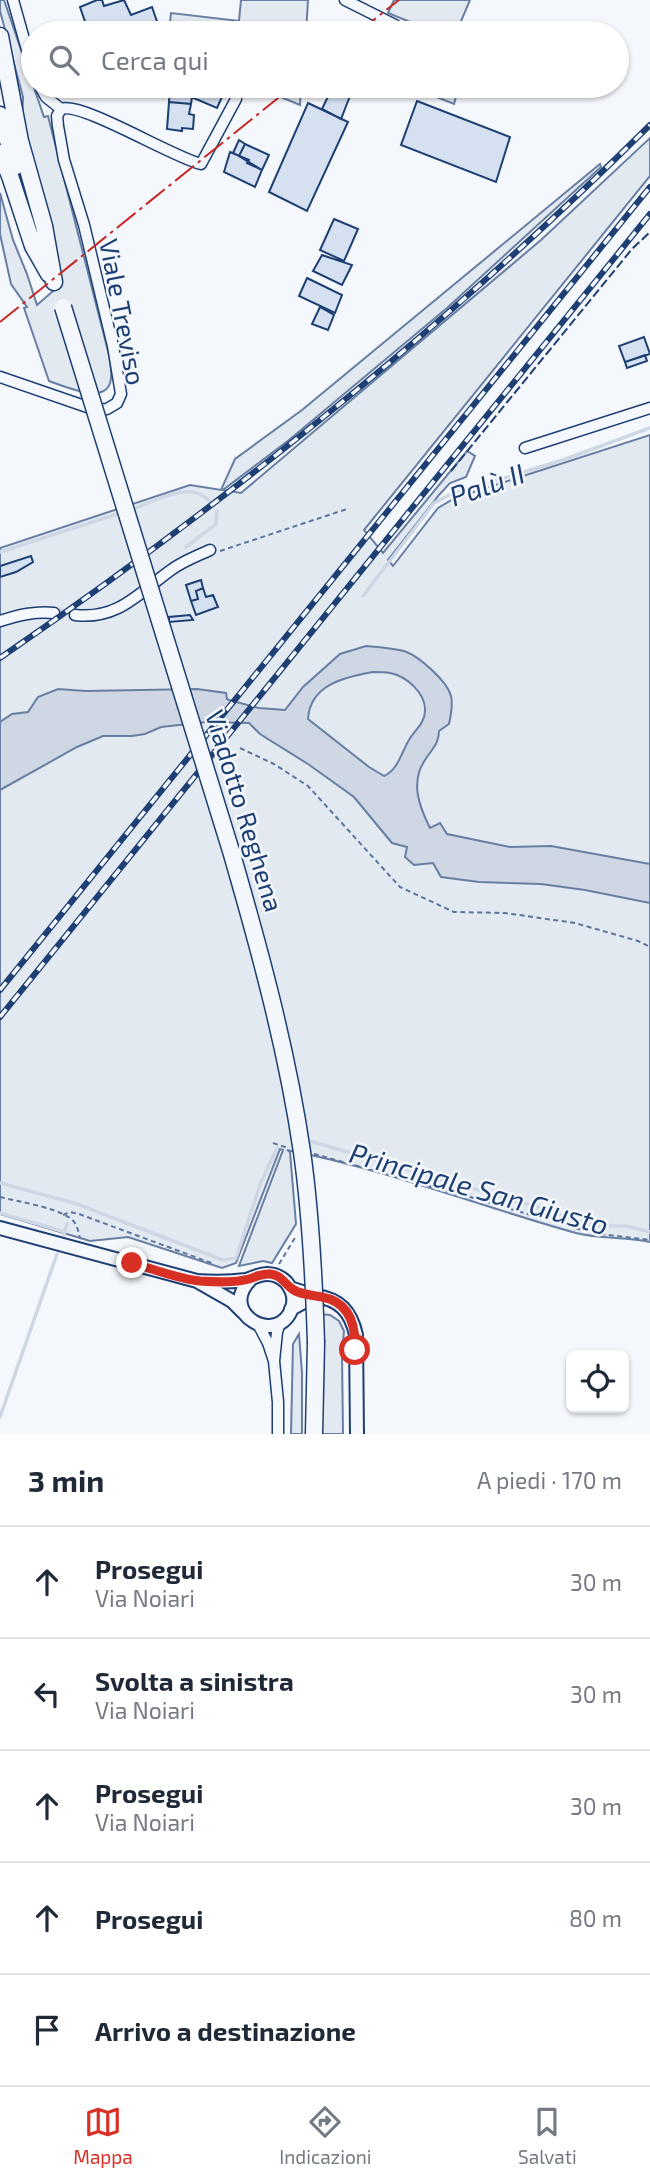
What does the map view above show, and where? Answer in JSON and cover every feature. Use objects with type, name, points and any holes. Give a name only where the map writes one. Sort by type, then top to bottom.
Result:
[{"type":"highway","points":[[0,36],[20,141],[44,226],[54,282]]},
{"type":"highway","points":[[0,115],[54,282]]},
{"type":"highway","points":[[0,153],[33,246],[54,282]]},
{"type":"highway","name":"Viadotto Reghena","points":[[54,282],[228,838],[280,1031],[308,1200],[316,1343],[314,1434]]},
{"type":"street","points":[[13,0],[21,28]]},
{"type":"street","points":[[345,0],[388,21]]},
{"type":"street","points":[[47,98],[61,109],[66,107],[93,116],[201,164],[236,99]]},
{"type":"street","name":"Viale Treviso","points":[[0,377],[96,410],[107,409],[117,403],[121,394],[113,346],[84,225],[64,160],[57,116],[61,109]]},
{"type":"street","points":[[525,448],[650,408]]},
{"type":"street","points":[[75,615],[88,616],[118,609],[171,570],[213,551]]},
{"type":"street","points":[[0,621],[24,613],[54,612]]},
{"type":"street","points":[[0,1228],[197,1281],[225,1282],[251,1279],[259,1275],[275,1275],[290,1288],[293,1301],[291,1310]]},
{"type":"street","points":[[243,1312],[242,1290],[251,1279]]},
{"type":"street","points":[[197,1281],[232,1301],[252,1321],[265,1326],[279,1323]]},
{"type":"street","points":[[290,1288],[342,1305],[353,1323],[356,1335],[357,1434]]},
{"type":"street","points":[[278,1434],[274,1361],[276,1332],[279,1323],[291,1310],[316,1296]]},
{"type":"street","points":[[258,1324],[274,1361]]},
{"type":"path","points":[[213,551],[347,509]]},
{"type":"path","points":[[240,748],[274,764],[308,786],[400,887],[454,912],[505,913],[575,923],[650,947]]},
{"type":"path","points":[[273,1143],[289,1148]]},
{"type":"path","points":[[311,1153],[592,1233],[650,1240]]},
{"type":"path","points":[[0,1197],[70,1218],[78,1229],[78,1249]]},
{"type":"path","points":[[63,1215],[70,1212],[79,1214],[214,1264]]},
{"type":"path","points":[[275,1275],[297,1235]]},
{"type":"shaded area","points":[[0,0],[4,0],[21,50],[21,90],[0,11]]},
{"type":"shaded area","points":[[241,0],[308,0],[307,21],[239,21]]},
{"type":"shaded area","points":[[394,0],[470,0],[461,21],[408,21],[388,13]]},
{"type":"shaded area","points":[[171,13],[239,21],[170,21]]},
{"type":"shaded area","points":[[23,98],[38,98],[44,117],[48,116],[109,355],[111,378],[108,387],[103,391],[85,392],[49,381],[24,308],[27,307],[11,284],[0,234],[0,193],[13,240],[37,305],[60,285],[22,127]]},
{"type":"shaded area","points":[[283,98],[300,98],[300,105]]},
{"type":"shaded area","points":[[439,98],[456,98],[454,104]]},
{"type":"shaded area","points":[[650,138],[650,176],[364,530],[383,553],[467,451],[475,456],[466,477],[450,483],[388,560],[393,566],[438,508],[455,498],[650,435],[650,1242],[576,1233],[396,1177],[287,1150],[290,1152],[296,1224],[272,1263],[263,1261],[239,1266],[283,1150],[280,1149],[236,1263],[222,1268],[128,1237],[90,1241],[0,1214],[0,548],[190,485],[221,490],[235,459],[302,410],[600,164],[601,167],[447,308],[289,440],[223,490],[241,493],[541,240]]},
{"type":"shaded area","points":[[366,646],[404,651],[432,670],[448,690],[452,703],[449,724],[439,731],[436,743],[420,768],[418,777],[420,803],[430,828],[440,823],[447,834],[510,847],[551,846],[650,864],[650,903],[541,884],[479,882],[441,877],[433,863],[414,865],[405,857],[407,847],[392,843],[354,797],[260,734],[249,723],[206,722],[161,727],[132,736],[103,736],[77,747],[0,790],[0,722],[12,714],[28,712],[38,697],[58,689],[197,689],[226,693],[229,700],[259,708],[285,710],[303,687],[340,654]],"holes":[[[375,672],[396,675],[414,686],[422,698],[425,715],[396,765],[384,776],[308,719],[315,698],[330,685]]]},
{"type":"shaded area","points":[[320,1314],[330,1315],[339,1321],[344,1331],[343,1434],[321,1434]]},
{"type":"shaded area","points":[[299,1334],[302,1434],[291,1434],[293,1344]]},
{"type":"building","points":[[97,0],[102,0],[104,6],[124,0],[131,15],[152,7],[157,21],[85,21],[80,7]]},
{"type":"building","points":[[169,98],[192,98],[191,104],[169,102]]},
{"type":"building","points":[[194,98],[222,98],[217,108]]},
{"type":"building","points":[[327,98],[349,98],[341,119],[322,109]]},
{"type":"building","points":[[417,101],[510,137],[496,182],[401,145]]},
{"type":"building","points":[[169,102],[191,104],[189,114],[194,115],[193,129],[167,129]]},
{"type":"building","points":[[308,103],[348,122],[307,211],[269,192]]},
{"type":"building","points":[[239,140],[245,144],[239,156],[233,153]]},
{"type":"building","points":[[245,144],[269,155],[262,170],[239,156]]},
{"type":"building","points":[[230,152],[249,160],[247,163],[262,170],[255,187],[224,172]]},
{"type":"building","points":[[334,219],[358,229],[344,261],[320,250]]},
{"type":"building","points":[[322,255],[352,265],[342,285],[313,271]]},
{"type":"building","points":[[307,278],[342,295],[335,313],[299,296]]},
{"type":"building","points":[[320,307],[334,315],[328,330],[312,324]]},
{"type":"building","points":[[644,337],[650,354],[625,362],[619,346]]},
{"type":"building","points":[[645,355],[647,361],[627,368],[625,362]]},
{"type":"building","points":[[31,556],[33,562],[0,577],[0,566]]},
{"type":"building","points":[[201,580],[203,588],[196,591],[198,599],[191,601],[186,585]]},
{"type":"building","points":[[203,588],[206,597],[213,595],[218,607],[196,615],[191,601],[198,599],[196,591]]},
{"type":"building","points":[[190,615],[193,620],[169,622],[169,617]]},
{"type":"waterway","name":"Palù II","points":[[363,596],[434,503],[449,495],[563,460],[650,428]]},
{"type":"waterway","points":[[131,510],[182,492],[192,492],[209,501]]},
{"type":"waterway","points":[[186,547],[216,524],[217,511]]},
{"type":"waterway","points":[[0,552],[123,512]]},
{"type":"waterway","name":"Principale San Giusto","points":[[310,1141],[595,1226],[627,1226],[650,1232]]},
{"type":"waterway","name":"Principale San Giusto","points":[[0,1183],[74,1203],[223,1260],[236,1258],[261,1182],[277,1148]]},
{"type":"waterway","points":[[0,1213],[65,1232]]},
{"type":"waterway","points":[[64,1235],[67,1224]]},
{"type":"waterway","points":[[0,1417],[57,1254]]},
{"type":"tunnel","points":[[54,613],[75,615]]},
{"type":"railway","points":[[0,658],[171,535],[337,406],[497,269],[650,125]]},
{"type":"railway","points":[[0,990],[650,187]]},
{"type":"railway","points":[[0,1017],[650,214]]},
{"type":"fence","points":[[451,471],[632,249],[650,232]]},
{"type":"power","points":[[372,21],[399,0]]},
{"type":"power","points":[[0,322],[278,98]]},
{"type":"route","points":[[132,1263],[197,1281],[225,1282],[251,1279],[259,1275],[275,1275],[290,1288],[342,1305],[353,1323],[356,1335],[355,1350]]}]
